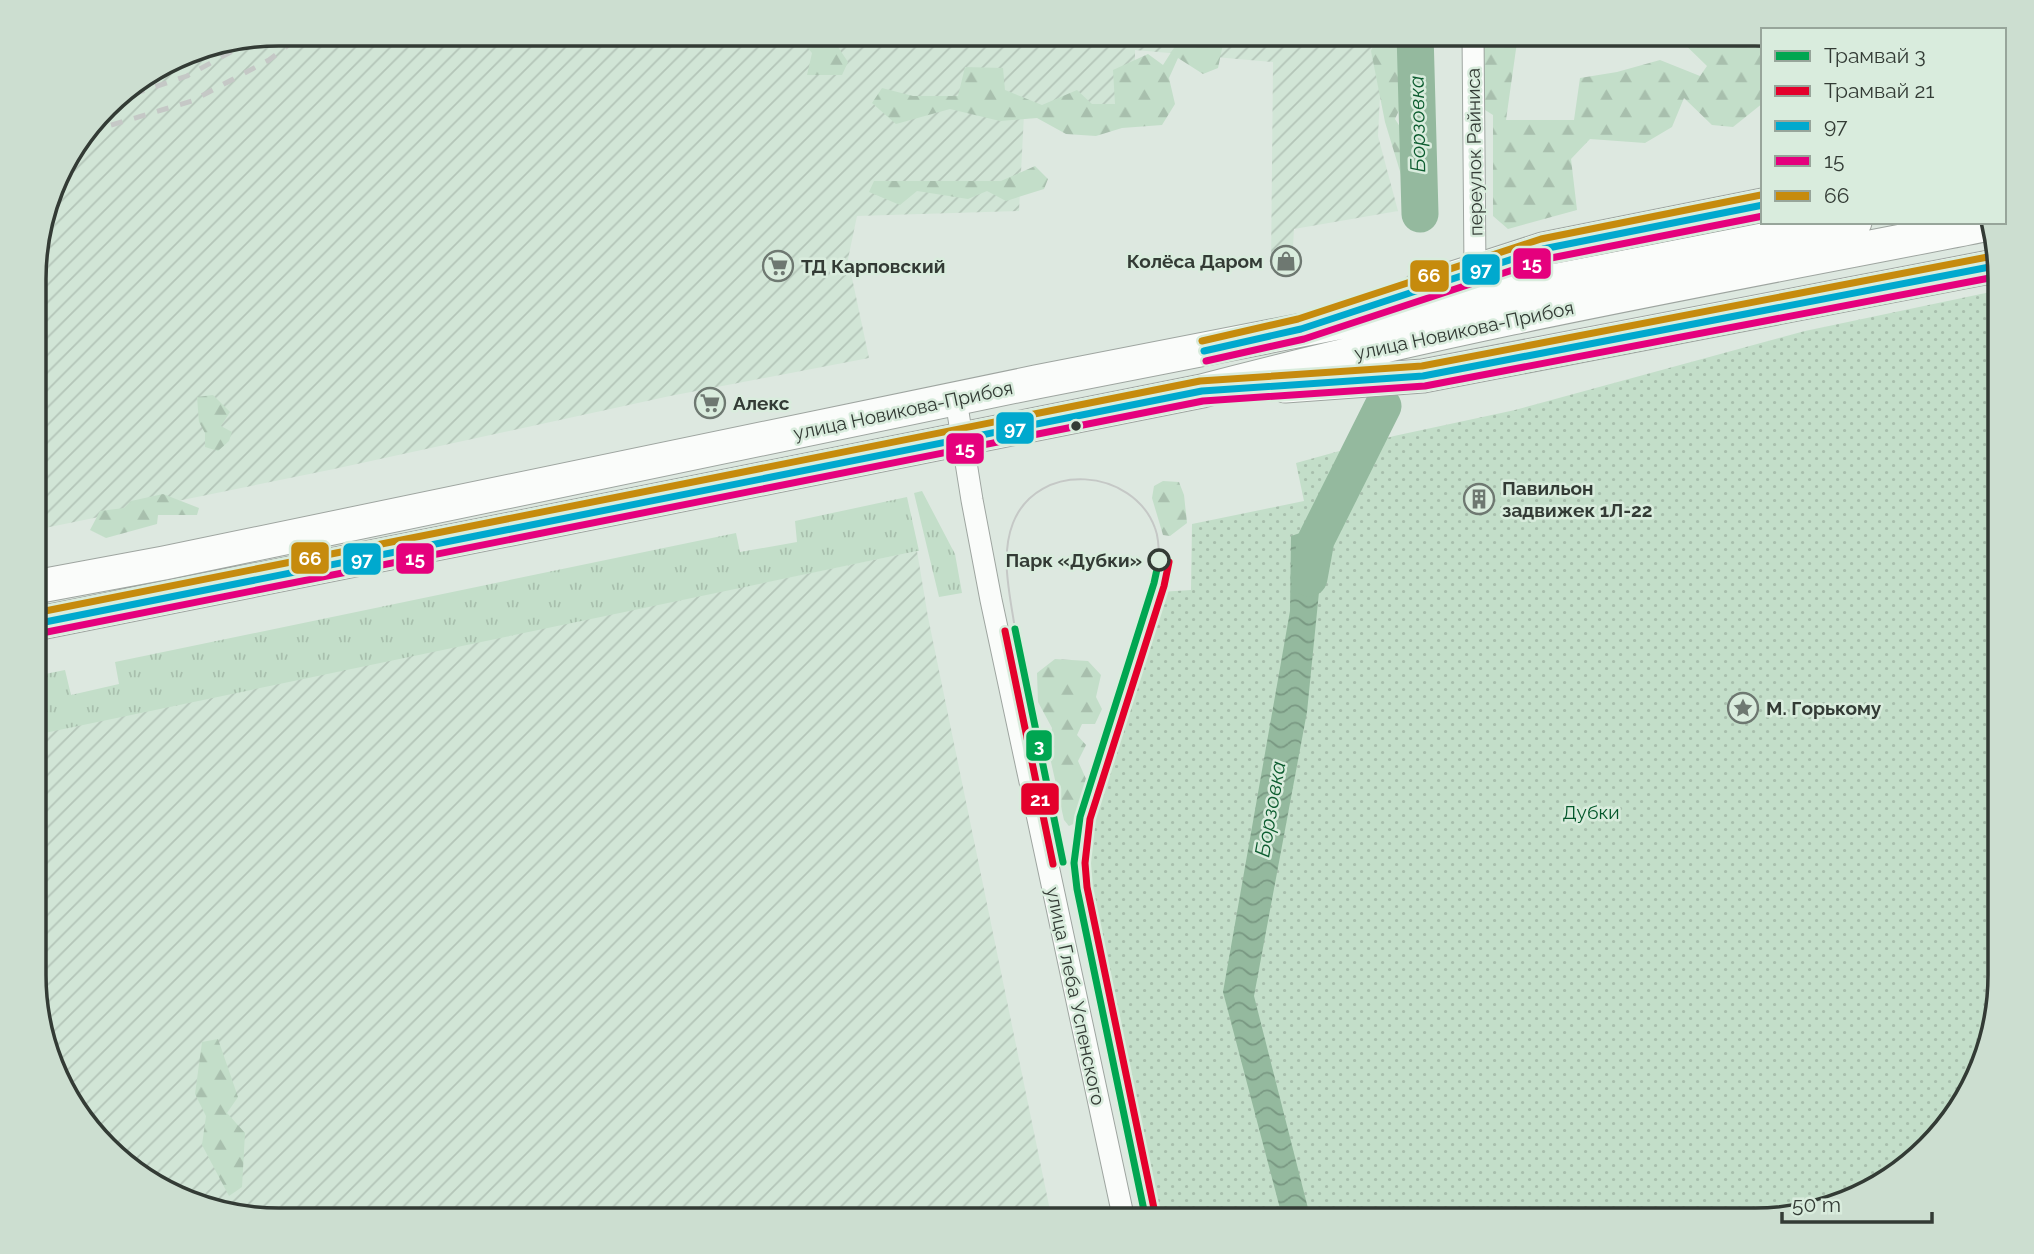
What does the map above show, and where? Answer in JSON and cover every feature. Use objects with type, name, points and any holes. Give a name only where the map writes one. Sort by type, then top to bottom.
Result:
[{"type":"main road","points":[[1301,329],[1543,249],[1761,205]]},
{"type":"main road","name":"улица Новикова-Прибоя","points":[[46,585],[1301,329],[1845,224]]},
{"type":"main road","name":"улица Новикова-Прибоя","points":[[46,622],[1202,391],[1453,330],[1982,226]]},
{"type":"main road","points":[[1202,391],[1423,376],[1988,267]]},
{"type":"street","name":"переулок Райниса","points":[[1473,46],[1475,270]]},
{"type":"street","name":"улица Глеба Успенского","points":[[956,400],[991,600],[1121,1208]]},
{"type":"shaded area","points":[[278,46],[1382,46],[1378,136],[1398,211],[1294,229],[1292,266],[1271,269],[1273,62],[1135,50],[1135,112],[1024,114],[1019,211],[857,216],[848,259],[869,358],[670,396],[46,528],[47,248],[58,203],[77,162],[103,125],[125,103],[149,85],[189,63],[248,47]]},
{"type":"shaded area","points":[[917,551],[928,617],[1050,1208],[278,1208],[248,1207],[218,1201],[175,1185],[137,1160],[103,1129],[69,1079],[53,1036],[47,1006],[46,976],[46,730]]},
{"type":"green space","points":[[806,46],[837,46],[848,62],[842,75],[807,75],[812,53]]},
{"type":"green space","points":[[1175,46],[1223,46],[1218,68],[1203,74],[1178,58],[1169,78],[1175,104],[1162,125],[1122,128],[1096,136],[1066,134],[1037,118],[1000,121],[950,109],[896,124],[872,103],[882,88],[913,96],[958,96],[965,67],[1003,68],[1005,90],[1042,105],[1077,90],[1092,104],[1115,104],[1113,70],[1148,54],[1163,65]]},
{"type":"green space","points":[[1373,46],[1400,46],[1402,104],[1395,119],[1429,172],[1432,205],[1409,201],[1385,122],[1371,51]]},
{"type":"green space","points":[[1474,46],[1516,46],[1506,120],[1574,120],[1580,78],[1617,72],[1660,60],[1700,76],[1707,66],[1686,46],[1761,46],[1761,105],[1733,127],[1712,125],[1684,98],[1672,127],[1645,143],[1590,139],[1571,159],[1577,210],[1508,229],[1493,216],[1493,115],[1466,98]]},
{"type":"green space","points":[[1035,166],[1048,179],[1044,189],[1006,201],[987,191],[968,199],[917,191],[900,205],[869,192],[874,181],[1001,181]]},
{"type":"green space","name":"Дубки","points":[[1988,293],[1988,991],[1976,1051],[1965,1079],[1949,1105],[1920,1140],[1872,1177],[1845,1191],[1816,1201],[1771,1208],[1156,1208],[1084,851],[1160,592],[1191,590],[1192,524],[1304,501],[1296,463],[1394,436],[1515,410],[1805,331]]},
{"type":"green space","points":[[213,395],[230,412],[221,426],[232,432],[229,441],[218,451],[205,447],[205,433],[199,422],[197,397]]},
{"type":"green space","points":[[1163,481],[1179,482],[1184,495],[1187,523],[1170,536],[1163,535],[1152,498],[1154,486]]},
{"type":"green space","points":[[922,491],[955,554],[962,593],[939,597],[914,493]]},
{"type":"green space","points":[[163,494],[199,508],[197,515],[158,515],[157,524],[106,538],[90,530],[100,511],[124,508],[131,501]]},
{"type":"green space","points":[[907,497],[919,551],[46,733],[46,674],[65,670],[71,695],[119,684],[115,662],[736,533],[740,552],[797,542],[795,521]]},
{"type":"green space","points":[[1055,659],[1088,661],[1101,675],[1096,697],[1102,709],[1095,724],[1082,724],[1077,735],[1086,745],[1078,761],[1091,790],[1086,818],[1069,826],[1064,820],[1049,753],[1052,728],[1038,702],[1037,673]]},
{"type":"green space","points":[[218,1039],[238,1097],[227,1113],[245,1133],[242,1187],[229,1196],[202,1145],[206,1116],[195,1094],[202,1042]]},
{"type":"water","points":[[1315,528],[1325,532],[1307,712],[1254,996],[1308,1208],[1280,1208],[1223,992],[1290,611],[1291,536]]},
{"type":"waterway","name":"Борзовка","points":[[1415,46],[1420,214]]},
{"type":"waterway","name":"Борзовка","points":[[1309,578],[1316,540],[1383,406]]},
{"type":"tram line","points":[[1015,629],[1007,576],[1009,536],[1025,503],[1043,489],[1063,481],[1085,479],[1107,483],[1127,493],[1144,508],[1155,528],[1159,560]]},
{"type":"tram line","name":"3","points":[[1143,1208],[1077,889],[1074,863],[1080,817],[1159,560]]},
{"type":"tram line","name":"21","points":[[1154,1208],[1087,887],[1085,863],[1090,819],[1164,586],[1169,562]]},
{"type":"tram line","name":"3","points":[[1015,629],[1063,862]]},
{"type":"tram line","name":"21","points":[[1005,631],[1053,864]]},
{"type":"railway","points":[[101,128],[192,101],[269,60],[287,46]]},
{"type":"railway","points":[[140,92],[187,76],[235,50]]},
{"type":"transit line","name":"66","points":[[1202,341],[1298,319],[1541,239],[1761,195]]},
{"type":"transit line","name":"97","points":[[1204,351],[1301,329],[1543,249],[1761,205]]},
{"type":"transit line","name":"15","points":[[1206,361],[1304,339],[1546,259],[1761,216]]},
{"type":"transit line","name":"66","points":[[46,611],[1200,381],[1422,366],[1987,257]]},
{"type":"transit line","name":"97","points":[[46,622],[1202,391],[1423,376],[1988,267]]},
{"type":"transit line","name":"15","points":[[46,632],[1203,401],[1425,386],[1988,278]]},
{"type":"place","name":"Колёса Даром","points":[[1286,261]]},
{"type":"place","name":"ТД Карповский","points":[[778,266]]},
{"type":"place","name":"Алекс","points":[[710,403]]},
{"type":"place","name":"Павильон задвижек 1Л-22","points":[[1479,499]]},
{"type":"place","name":"Парк «Дубки»","points":[[1159,560]]},
{"type":"place","name":"М. Горькому","points":[[1743,708]]}]
